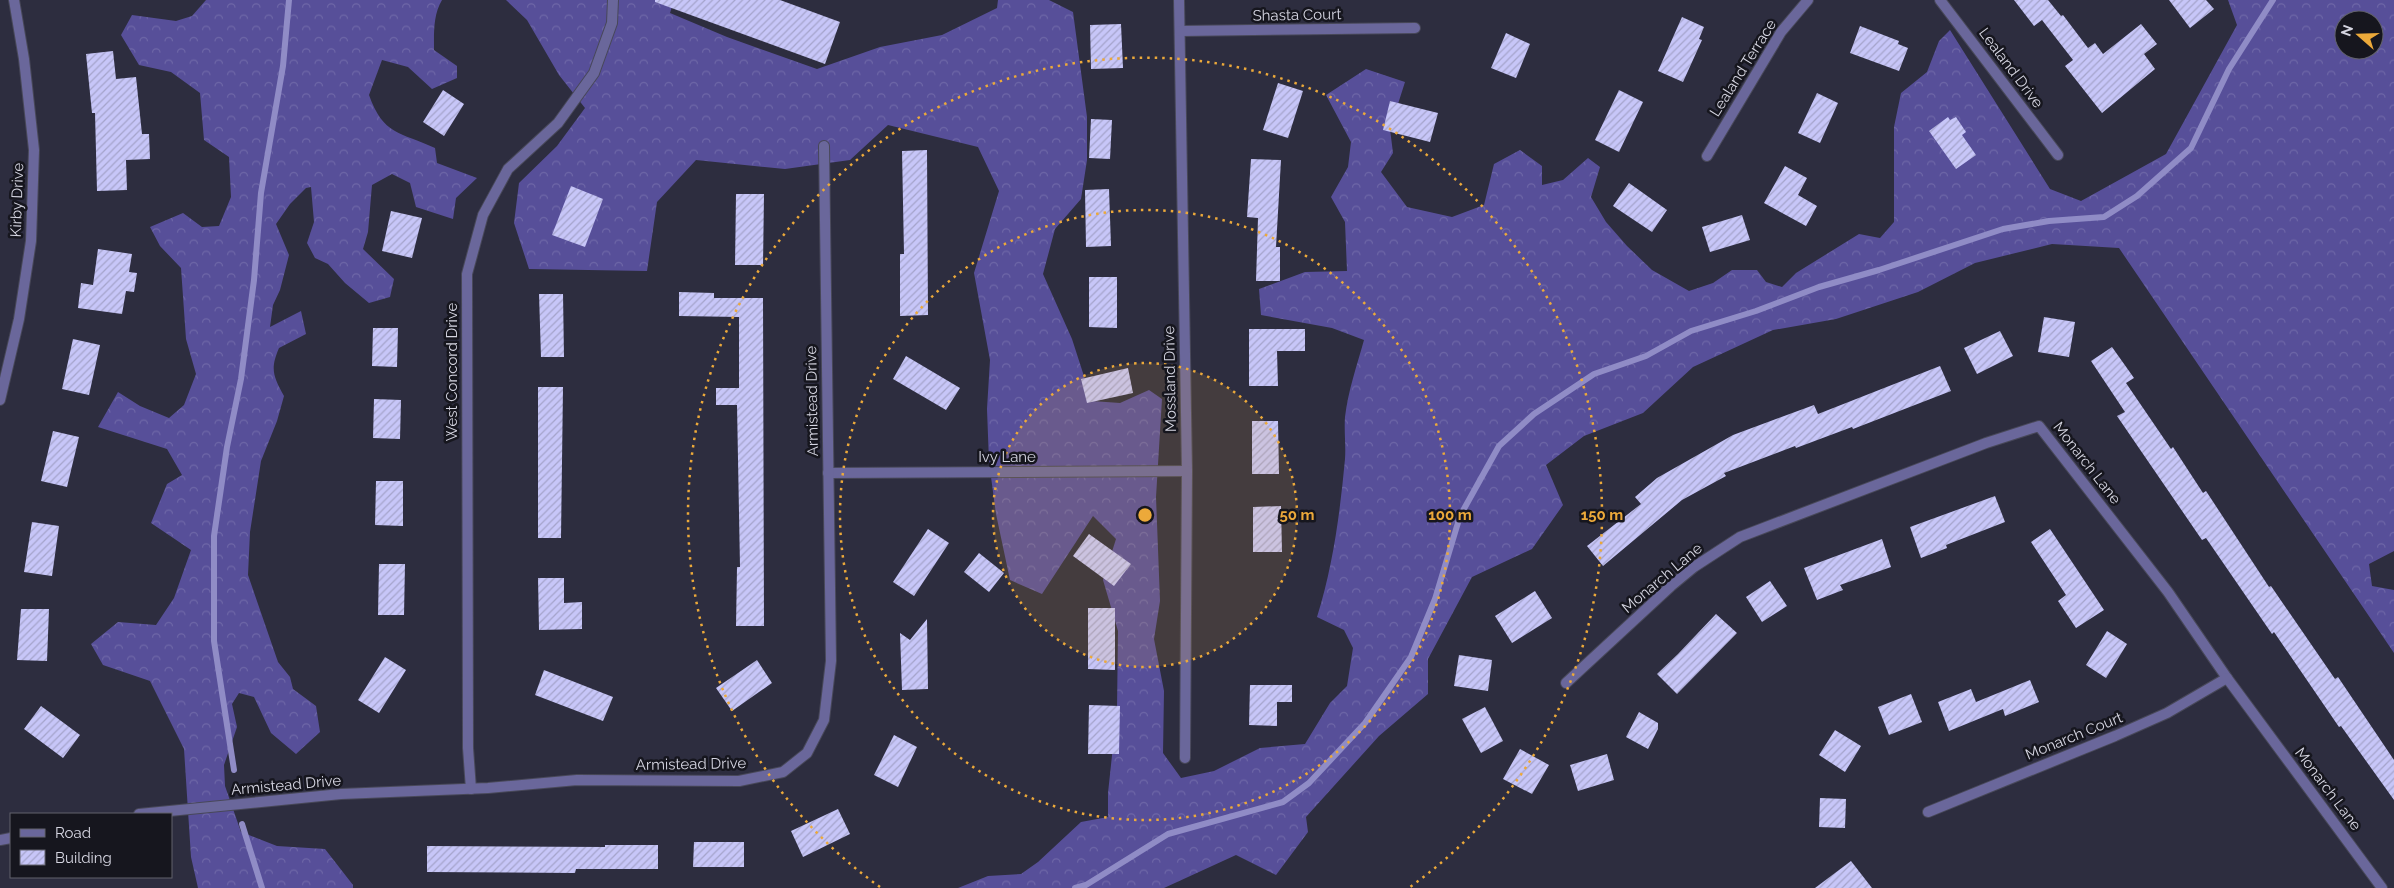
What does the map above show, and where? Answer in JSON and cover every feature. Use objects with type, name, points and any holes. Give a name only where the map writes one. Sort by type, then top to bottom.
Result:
[{"type":"street","name":"Kirby Drive","points":[[0,400],[19,319],[31,241],[34,150],[24,59],[14,0]]},
{"type":"street","name":"West Concord Drive","points":[[471,789],[468,748],[467,274],[483,215],[508,169],[558,124],[594,73],[612,23],[613,0]]},
{"type":"street","name":"Mossland Drive","points":[[1179,0],[1187,471],[1185,758]]},
{"type":"street","name":"Lealand Terrace","points":[[1707,156],[1781,32],[1808,0]]},
{"type":"street","name":"Lealand Drive","points":[[1940,0],[2058,155]]},
{"type":"street","name":"Shasta Court","points":[[1180,31],[1415,28]]},
{"type":"street","name":"Armistead Drive","points":[[149,813],[341,794],[471,789],[577,780],[739,781],[783,772],[807,753],[824,720],[831,660],[824,146]]},
{"type":"street","name":"Monarch Lane","points":[[1566,683],[1671,586],[1694,567],[1740,537],[1986,442],[2039,426],[2168,592],[2227,678],[2382,888]]},
{"type":"street","name":"Ivy Lane","points":[[828,473],[1187,471]]},
{"type":"street","name":"Monarch Court","points":[[1928,812],[2116,736],[2167,713],[2227,678]]},
{"type":"green space","points":[[206,0],[442,0],[436,18],[434,50],[457,66],[457,78],[432,89],[408,67],[382,60],[369,95],[380,118],[387,125],[402,135],[435,148],[437,163],[477,178],[456,198],[453,219],[416,207],[410,183],[392,174],[372,185],[368,232],[363,249],[394,279],[390,297],[369,303],[345,283],[328,264],[315,258],[307,243],[314,222],[311,187],[306,188],[290,204],[276,224],[289,255],[280,290],[273,305],[270,327],[301,311],[306,334],[279,348],[274,362],[275,378],[284,396],[277,421],[261,461],[250,532],[248,575],[278,662],[290,677],[293,689],[316,706],[320,732],[296,754],[271,733],[254,697],[239,693],[232,704],[237,727],[224,765],[225,786],[241,832],[277,846],[325,849],[353,885],[353,888],[198,888],[191,857],[184,749],[150,681],[103,665],[91,644],[118,622],[156,625],[174,598],[191,550],[151,523],[167,484],[182,475],[167,449],[98,427],[118,392],[140,406],[169,418],[184,405],[196,374],[186,339],[181,268],[160,246],[150,227],[183,213],[202,227],[219,226],[231,197],[229,157],[204,140],[200,93],[171,72],[139,65],[121,35],[132,15],[176,21],[192,16]]},
{"type":"green space","points":[[506,0],[674,0],[670,13],[727,37],[817,69],[880,47],[942,35],[997,8],[998,0],[1049,0],[1073,12],[1087,117],[1087,160],[1081,199],[1055,229],[1043,274],[1072,339],[1092,401],[1120,403],[1149,390],[1162,399],[1156,497],[1160,601],[1154,639],[1164,691],[1163,753],[1181,778],[1214,771],[1260,748],[1305,744],[1330,703],[1347,686],[1353,648],[1344,630],[1317,617],[1332,559],[1338,519],[1345,459],[1346,407],[1364,340],[1332,328],[1261,315],[1259,289],[1305,272],[1347,271],[1345,222],[1331,197],[1348,167],[1351,142],[1326,95],[1366,69],[1405,82],[1390,129],[1393,153],[1381,172],[1407,207],[1452,217],[1484,205],[1494,164],[1520,150],[1542,166],[1542,185],[1563,180],[1588,158],[1600,167],[1591,197],[1606,222],[1652,270],[1689,291],[1713,283],[1732,270],[1757,270],[1766,282],[1782,287],[1796,273],[1859,234],[1880,238],[1894,222],[1894,127],[1901,93],[1927,72],[1939,41],[1950,30],[2050,189],[2081,201],[2166,154],[2237,25],[2228,0],[2394,0],[2394,551],[2369,564],[2372,586],[2394,590],[2394,653],[2119,248],[2052,244],[1975,263],[1918,292],[1836,319],[1773,330],[1693,367],[1643,413],[1584,436],[1546,465],[1563,505],[1532,549],[1472,577],[1428,659],[1428,694],[1379,736],[1306,817],[1308,832],[1276,875],[1236,855],[1164,888],[958,888],[988,876],[1021,874],[1038,862],[1081,822],[1108,817],[1108,793],[1117,709],[1118,631],[1103,580],[1116,539],[1093,516],[1042,594],[1010,580],[996,514],[989,462],[987,409],[990,360],[974,273],[999,191],[978,147],[888,125],[850,160],[785,169],[696,160],[657,202],[647,271],[529,269],[514,223],[519,183],[557,146],[585,108],[559,75],[527,20]]},
{"type":"building","points":[[655,0],[780,0],[840,22],[825,64],[655,2]]},
{"type":"building","points":[[2014,0],[2048,0],[2061,16],[2063,15],[2088,48],[2095,43],[2103,54],[2141,24],[2157,44],[2144,54],[2155,69],[2102,113],[2065,66],[2073,60],[2042,20],[2034,26]]},
{"type":"building","points":[[2169,0],[2206,0],[2214,9],[2190,28]]},
{"type":"building","points":[[1682,17],[1704,27],[1699,39],[1702,40],[1683,82],[1658,71]]},
{"type":"building","points":[[1121,24],[1123,68],[1091,69],[1090,25]]},
{"type":"building","points":[[1860,26],[1899,41],[1898,44],[1908,48],[1899,71],[1850,53]]},
{"type":"building","points":[[1506,33],[1530,44],[1516,78],[1491,68]]},
{"type":"building","points":[[113,51],[116,79],[136,77],[142,134],[149,134],[150,159],[126,160],[127,190],[97,191],[95,113],[92,113],[86,54]]},
{"type":"building","points":[[1278,83],[1303,91],[1288,138],[1263,130]]},
{"type":"building","points":[[443,90],[464,104],[444,136],[423,122]]},
{"type":"building","points":[[1619,90],[1643,102],[1619,152],[1595,140]]},
{"type":"building","points":[[1817,93],[1838,103],[1820,143],[1798,133]]},
{"type":"building","points":[[1390,101],[1438,113],[1430,142],[1383,130]]},
{"type":"building","points":[[1948,117],[1950,120],[1956,117],[1966,132],[1962,135],[1976,155],[1956,169],[1929,131]]},
{"type":"building","points":[[1091,119],[1112,120],[1110,159],[1089,158]]},
{"type":"building","points":[[927,150],[928,315],[900,316],[900,254],[904,254],[902,151]]},
{"type":"building","points":[[1251,159],[1281,160],[1276,247],[1280,247],[1280,281],[1256,281],[1258,218],[1247,217]]},
{"type":"building","points":[[1785,166],[1807,178],[1798,195],[1817,206],[1806,226],[1764,203]]},
{"type":"building","points":[[1629,183],[1667,210],[1652,232],[1613,206]]},
{"type":"building","points":[[571,186],[603,199],[585,247],[552,235]]},
{"type":"building","points":[[1109,189],[1111,246],[1086,247],[1085,190]]},
{"type":"building","points":[[736,194],[764,194],[763,265],[735,265]]},
{"type":"building","points":[[391,211],[422,218],[412,258],[382,251]]},
{"type":"building","points":[[1742,215],[1750,240],[1710,252],[1702,227]]},
{"type":"building","points":[[98,249],[132,254],[129,272],[137,273],[134,292],[126,291],[122,314],[78,308],[81,283],[93,285]]},
{"type":"building","points":[[1089,277],[1117,277],[1117,328],[1089,327]]},
{"type":"building","points":[[679,292],[714,293],[714,298],[763,298],[764,626],[736,626],[737,567],[740,567],[737,405],[716,405],[716,388],[739,388],[739,317],[679,316]]},
{"type":"building","points":[[539,294],[563,294],[564,357],[541,357]]},
{"type":"building","points":[[2044,317],[2075,322],[2069,357],[2038,352]]},
{"type":"building","points":[[373,328],[398,328],[397,367],[372,366]]},
{"type":"building","points":[[1249,329],[1305,329],[1305,351],[1277,351],[1278,386],[1249,386]]},
{"type":"building","points":[[2000,331],[2013,356],[1977,374],[1964,348]]},
{"type":"building","points":[[73,339],[100,345],[89,395],[62,389]]},
{"type":"building","points":[[2112,347],[2134,378],[2126,383],[2171,449],[2173,447],[2203,493],[2206,491],[2269,587],[2271,586],[2335,679],[2338,677],[2394,760],[2394,800],[2341,726],[2339,727],[2274,632],[2272,634],[2206,538],[2202,540],[2117,416],[2125,412],[2091,361]]},
{"type":"building","points":[[906,356],[960,388],[946,410],[893,379]]},
{"type":"building","points":[[1940,366],[1951,391],[1853,429],[1852,427],[1796,448],[1795,446],[1724,473],[1726,476],[1682,500],[1603,566],[1587,546],[1641,504],[1635,497],[1657,478],[1733,435],[1814,405],[1818,414]]},
{"type":"building","points":[[1128,368],[1133,393],[1087,403],[1081,379]]},
{"type":"building","points":[[538,387],[563,387],[561,538],[538,538]]},
{"type":"building","points":[[374,399],[401,400],[400,439],[373,438]]},
{"type":"building","points":[[1252,421],[1278,421],[1279,474],[1252,474]]},
{"type":"building","points":[[53,431],[79,437],[67,487],[41,481]]},
{"type":"building","points":[[376,481],[403,481],[403,526],[375,525]]},
{"type":"building","points":[[1995,496],[2005,522],[1946,545],[1947,548],[1921,558],[1910,527]]},
{"type":"building","points":[[1281,506],[1282,552],[1253,552],[1253,507]]},
{"type":"building","points":[[32,522],[59,526],[52,576],[24,572]]},
{"type":"building","points":[[928,529],[949,543],[914,596],[893,582]]},
{"type":"building","points":[[2050,529],[2104,610],[2076,628],[2058,601],[2066,595],[2031,542]]},
{"type":"building","points":[[1089,534],[1131,564],[1114,586],[1073,556]]},
{"type":"building","points":[[1882,539],[1891,567],[1840,585],[1843,590],[1817,600],[1804,568]]},
{"type":"building","points":[[979,553],[1004,573],[989,592],[964,572]]},
{"type":"building","points":[[379,564],[405,564],[404,615],[378,615]]},
{"type":"building","points":[[538,578],[564,578],[564,603],[582,602],[582,629],[539,630]]},
{"type":"building","points":[[1770,581],[1787,606],[1762,622],[1746,597]]},
{"type":"building","points":[[1535,591],[1552,618],[1512,643],[1495,616]]},
{"type":"building","points":[[1088,608],[1115,608],[1115,670],[1088,669]]},
{"type":"building","points":[[21,609],[49,609],[47,661],[17,660]]},
{"type":"building","points":[[1716,614],[1737,633],[1677,694],[1657,674]]},
{"type":"building","points":[[927,619],[928,689],[902,690],[900,633],[910,640]]},
{"type":"building","points":[[2107,631],[2127,644],[2106,678],[2086,665]]},
{"type":"building","points":[[1459,655],[1492,660],[1488,691],[1454,686]]},
{"type":"building","points":[[385,657],[406,670],[379,713],[358,700]]},
{"type":"building","points":[[757,660],[772,683],[732,711],[716,688]]},
{"type":"building","points":[[544,670],[613,697],[603,721],[535,695]]},
{"type":"building","points":[[2030,680],[2039,702],[2005,716],[2003,709],[1949,731],[1938,702],[1971,689],[1976,702]]},
{"type":"building","points":[[1250,685],[1292,685],[1292,702],[1277,702],[1277,726],[1249,725]]},
{"type":"building","points":[[1911,694],[1922,722],[1889,735],[1878,707]]},
{"type":"building","points":[[1089,705],[1120,706],[1119,754],[1088,754]]},
{"type":"building","points":[[41,706],[80,735],[63,758],[24,729]]},
{"type":"building","points":[[1485,707],[1503,741],[1481,753],[1462,719]]},
{"type":"building","points":[[1639,712],[1658,723],[1658,729],[1648,749],[1626,737]]},
{"type":"building","points":[[1835,730],[1861,746],[1845,772],[1819,755]]},
{"type":"building","points":[[894,735],[917,747],[898,787],[874,775]]},
{"type":"building","points":[[1520,749],[1549,765],[1532,794],[1503,779]]},
{"type":"building","points":[[1607,754],[1614,780],[1578,791],[1570,765]]},
{"type":"building","points":[[1820,798],[1846,799],[1845,828],[1819,827]]},
{"type":"building","points":[[838,809],[850,834],[803,857],[791,831]]},
{"type":"building","points":[[694,842],[744,842],[744,867],[693,867]]},
{"type":"building","points":[[605,845],[658,845],[658,869],[576,869],[575,873],[427,872],[427,846],[605,847]]},
{"type":"building","points":[[1851,861],[1872,888],[1815,888]]},
{"type":"waterway","points":[[234,770],[214,641],[214,536],[227,447],[241,379],[254,280],[261,193],[283,66],[289,0]]},
{"type":"waterway","points":[[1075,888],[1086,885],[1168,834],[1283,802],[1309,783],[1365,723],[1411,657],[1435,599],[1460,516],[1499,446],[1534,414],[1594,374],[1646,356],[1691,331],[1756,311],[1819,287],[1879,270],[2003,229],[2049,221],[2104,217],[2137,196],[2191,148],[2229,69],[2273,0]]},
{"type":"waterway","points":[[242,824],[262,888]]}]
